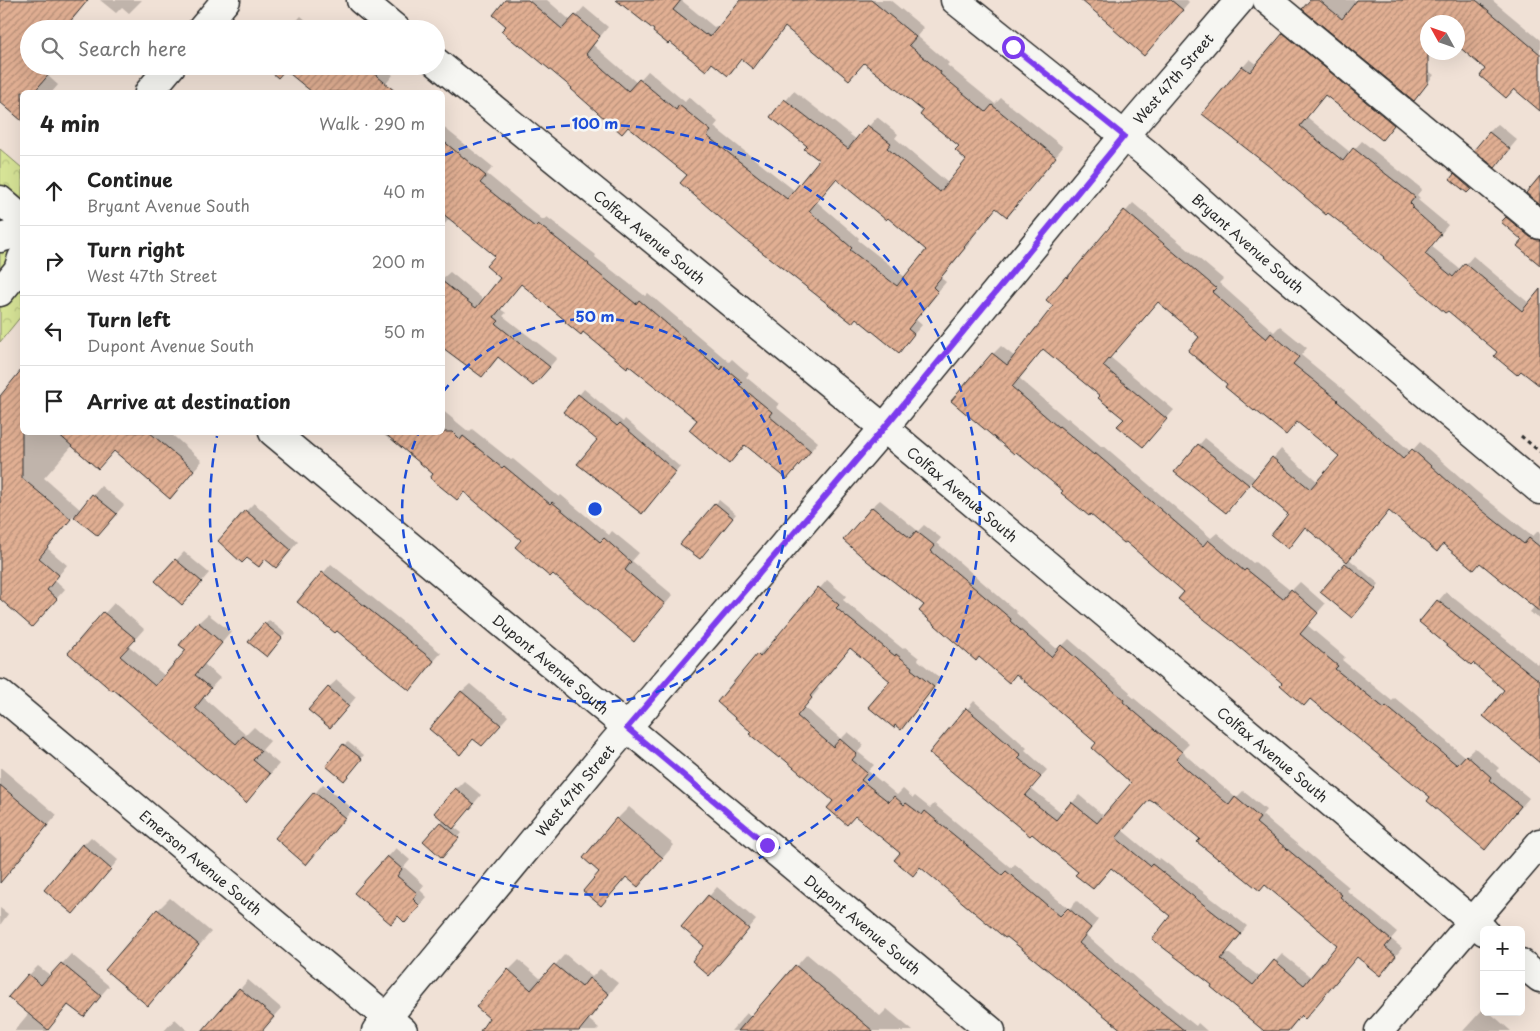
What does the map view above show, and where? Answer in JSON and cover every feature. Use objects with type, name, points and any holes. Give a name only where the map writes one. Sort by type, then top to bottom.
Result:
[{"type":"street","points":[[209,20],[226,0]]},
{"type":"street","points":[[361,0],[385,20]]},
{"type":"street","name":"Bryant Avenue South","points":[[955,0],[1146,153],[1268,261],[1540,490]]},
{"type":"street","name":"West 47th Street","points":[[388,1027],[627,728],[884,428],[1124,136],[1240,0]]},
{"type":"street","points":[[1267,0],[1540,225]]},
{"type":"street","name":"Colfax Avenue South","points":[[445,69],[884,428],[1478,926]]},
{"type":"street","points":[[151,90],[163,75]]},
{"type":"street","points":[[0,200],[20,217]]},
{"type":"street","points":[[0,238],[20,233]]},
{"type":"street","points":[[0,292],[18,270],[20,264]]},
{"type":"street","name":"Dupont Avenue South","points":[[277,435],[991,1031]]},
{"type":"street","name":"Emerson Avenue South","points":[[0,694],[388,1027]]},
{"type":"street","points":[[1378,1031],[1478,926],[1540,843]]},
{"type":"street","points":[[1525,966],[1540,978]]},
{"type":"green space","points":[[0,149],[20,166],[20,317],[0,342]]},
{"type":"building","points":[[0,0],[88,0],[71,20],[20,20],[20,75],[48,75],[36,90],[20,90],[20,119],[0,102]]},
{"type":"building","points":[[505,0],[528,0],[562,29],[575,15],[600,36],[586,54],[628,91],[639,79],[676,110],[679,105],[711,131],[707,136],[787,199],[819,160],[804,149],[807,146],[770,117],[784,99],[848,149],[867,125],[891,143],[887,148],[940,192],[966,160],[955,150],[959,146],[920,115],[923,111],[864,63],[849,80],[785,27],[753,69],[741,59],[728,76],[712,63],[706,71],[670,42],[668,44],[653,32],[654,30],[616,0],[681,0],[673,10],[710,37],[740,0],[871,0],[916,37],[909,45],[941,72],[940,74],[986,112],[992,105],[1056,157],[1007,217],[996,208],[964,247],[933,287],[938,292],[908,329],[914,334],[899,353],[856,318],[852,323],[740,235],[680,183],[687,175],[628,127],[622,134],[572,88],[501,31],[506,26],[493,15]],"holes":[[[836,179],[886,220],[888,218],[926,250],[897,286],[850,250],[852,248],[809,211]]]},
{"type":"building","points":[[1081,0],[1171,0],[1183,10],[1144,56]]},
{"type":"building","points":[[1310,0],[1319,0],[1342,19],[1357,0],[1476,0],[1540,54],[1540,111],[1514,89],[1506,98],[1480,76],[1485,69],[1465,52],[1465,15],[1420,15],[1420,60],[1428,60],[1428,83],[1414,101],[1302,9]]},
{"type":"building","points":[[1283,33],[1394,125],[1382,140],[1325,95],[1300,126],[1343,161],[1353,148],[1415,197],[1410,203],[1413,206],[1412,208],[1441,234],[1425,254],[1453,277],[1465,263],[1522,311],[1540,289],[1540,386],[1521,371],[1517,375],[1494,356],[1497,352],[1448,311],[1445,313],[1384,257],[1328,213],[1326,215],[1275,171],[1202,114],[1242,66],[1250,72]]},
{"type":"building","points":[[291,75],[376,75],[394,90],[310,90]]},
{"type":"building","points":[[1489,132],[1510,149],[1495,168],[1474,150]]},
{"type":"building","points":[[445,142],[486,176],[480,183],[535,227],[538,224],[636,304],[639,300],[721,370],[723,366],[742,382],[739,385],[772,412],[769,416],[811,451],[787,479],[745,445],[729,464],[689,430],[697,420],[628,365],[627,368],[583,332],[581,335],[521,284],[494,317],[499,321],[496,324],[550,367],[533,386],[498,357],[482,377],[445,349],[445,283],[476,308],[500,278],[486,266],[495,256],[445,215]]},
{"type":"building","points":[[1454,174],[1471,189],[1467,193],[1450,179]]},
{"type":"building","points":[[1540,176],[1540,205],[1526,193]]},
{"type":"building","points":[[1124,210],[1216,288],[1212,292],[1266,339],[1271,333],[1299,357],[1293,364],[1338,400],[1403,459],[1412,449],[1468,499],[1524,544],[1529,538],[1540,547],[1540,612],[1480,563],[1474,570],[1443,544],[1437,552],[1389,511],[1347,562],[1305,527],[1288,549],[1271,535],[1288,514],[1251,483],[1272,457],[1310,489],[1339,456],[1297,422],[1286,435],[1225,387],[1227,384],[1188,351],[1199,337],[1158,302],[1103,366],[1167,419],[1143,447],[1117,426],[1124,419],[1098,398],[1100,396],[1043,349],[1012,387],[1058,427],[1094,455],[1095,453],[1203,546],[1208,540],[1244,571],[1246,569],[1283,599],[1291,589],[1318,613],[1300,634],[1338,666],[1335,669],[1384,708],[1386,706],[1457,765],[1466,755],[1491,777],[1489,780],[1521,806],[1485,850],[1427,801],[1430,797],[1310,699],[1304,706],[1280,685],[1282,683],[1178,599],[1184,592],[1126,542],[1124,543],[1090,514],[1089,516],[1061,493],[1063,491],[1016,452],[1014,454],[951,401],[992,353],[1007,365],[1053,306],[1046,300]]},
{"type":"building","points":[[1506,217],[1530,237],[1540,240],[1540,265],[1517,246],[1522,240],[1501,222]]},
{"type":"building","points":[[20,371],[22,478],[71,519],[39,558],[59,575],[47,590],[57,599],[32,627],[0,599],[0,396]]},
{"type":"building","points":[[578,394],[617,426],[620,423],[676,472],[642,514],[577,464],[597,440],[563,412]]},
{"type":"building","points":[[445,432],[452,432],[460,440],[463,436],[502,468],[504,466],[550,504],[552,502],[600,542],[604,538],[631,562],[625,570],[665,604],[634,642],[553,574],[550,577],[515,547],[521,540],[464,492],[457,500],[430,478],[433,474],[387,435],[445,435]]},
{"type":"building","points":[[59,435],[153,435],[194,470],[170,499],[114,451],[98,469]]},
{"type":"building","points":[[1198,444],[1249,485],[1226,513],[1174,472]]},
{"type":"building","points":[[92,494],[117,514],[98,536],[74,517]]},
{"type":"building","points":[[715,503],[733,518],[700,559],[680,544]]},
{"type":"building","points":[[872,507],[910,538],[916,531],[935,546],[931,551],[1011,619],[1010,621],[1051,657],[1061,645],[1124,700],[1123,702],[1182,752],[1176,759],[1183,766],[1229,805],[1235,797],[1260,818],[1256,823],[1342,895],[1340,897],[1391,940],[1385,947],[1396,956],[1380,976],[1357,957],[1305,1019],[1301,1015],[1288,1031],[1264,1031],[1211,987],[1212,985],[1152,939],[1170,916],[1111,868],[1093,889],[1075,875],[1078,872],[1032,834],[1030,836],[929,753],[966,708],[1021,755],[1018,758],[1041,777],[1025,796],[1056,820],[1071,802],[1097,823],[1131,783],[1092,748],[1096,743],[1016,674],[1009,683],[979,657],[976,661],[919,611],[924,605],[843,540]],"holes":[[[1149,800],[1200,839],[1197,842],[1218,859],[1260,891],[1265,885],[1337,945],[1304,985],[1274,960],[1253,985],[1221,959],[1241,934],[1116,838]]]},
{"type":"building","points":[[245,510],[291,550],[276,568],[265,559],[259,567],[247,558],[242,563],[218,541]]},
{"type":"building","points":[[175,559],[202,582],[182,605],[155,581]]},
{"type":"building","points":[[1345,563],[1376,589],[1352,618],[1320,592]]},
{"type":"building","points":[[322,572],[434,661],[410,691],[337,631],[335,633],[297,602]]},
{"type":"building","points":[[818,587],[839,605],[836,608],[895,656],[896,654],[934,687],[901,730],[895,725],[894,728],[868,707],[890,681],[850,648],[810,696],[812,698],[797,716],[833,747],[840,739],[857,754],[852,760],[867,773],[861,780],[889,802],[894,796],[904,805],[906,803],[922,815],[925,811],[1002,875],[1006,871],[1060,916],[1068,908],[1091,928],[1079,943],[1185,1031],[1123,1031],[1007,937],[1005,938],[920,867],[913,876],[894,860],[900,853],[855,816],[847,825],[827,808],[833,801],[780,756],[779,758],[749,734],[751,732],[717,702],[757,654],[760,657]]},
{"type":"building","points":[[1437,600],[1540,681],[1540,763],[1483,716],[1504,690],[1473,663],[1471,665],[1419,622]]},
{"type":"building","points":[[103,612],[136,639],[120,656],[155,686],[186,650],[179,645],[198,622],[222,643],[195,675],[211,688],[195,708],[236,744],[243,736],[261,751],[253,760],[270,774],[246,803],[68,653]]},
{"type":"building","points":[[264,623],[282,638],[267,657],[248,642]]},
{"type":"building","points":[[328,687],[349,706],[330,728],[308,710]]},
{"type":"building","points":[[461,691],[501,725],[482,746],[473,739],[460,755],[429,729]]},
{"type":"building","points":[[343,744],[362,759],[344,781],[326,766]]},
{"type":"building","points":[[0,785],[48,825],[0,883]]},
{"type":"building","points":[[455,788],[474,804],[453,829],[434,813]]},
{"type":"building","points":[[314,792],[345,818],[306,865],[275,838]]},
{"type":"building","points":[[616,818],[663,858],[638,887],[626,877],[601,906],[583,891],[599,872],[583,858]]},
{"type":"building","points":[[440,822],[459,838],[442,858],[423,841]]},
{"type":"building","points":[[82,844],[111,869],[73,914],[44,890]]},
{"type":"building","points":[[387,856],[402,869],[397,876],[417,893],[413,899],[420,906],[405,923],[398,916],[391,924],[354,893]]},
{"type":"building","points":[[708,895],[749,929],[709,976],[692,961],[704,946],[681,927]]},
{"type":"building","points":[[157,909],[199,945],[148,1006],[105,970]]},
{"type":"building","points":[[61,963],[101,996],[84,1017],[68,1005],[48,1030],[8,997],[28,974],[41,985]]},
{"type":"building","points":[[554,964],[582,987],[589,978],[609,994],[579,1031],[480,1031],[489,1018],[476,1007],[508,969],[531,990]]},
{"type":"building","points":[[795,965],[873,1031],[738,1031]]},
{"type":"building","points":[[239,988],[274,1017],[262,1031],[202,1031]]},
{"type":"route","points":[[767,845],[627,728],[884,428],[1124,136],[1013,47]]}]
